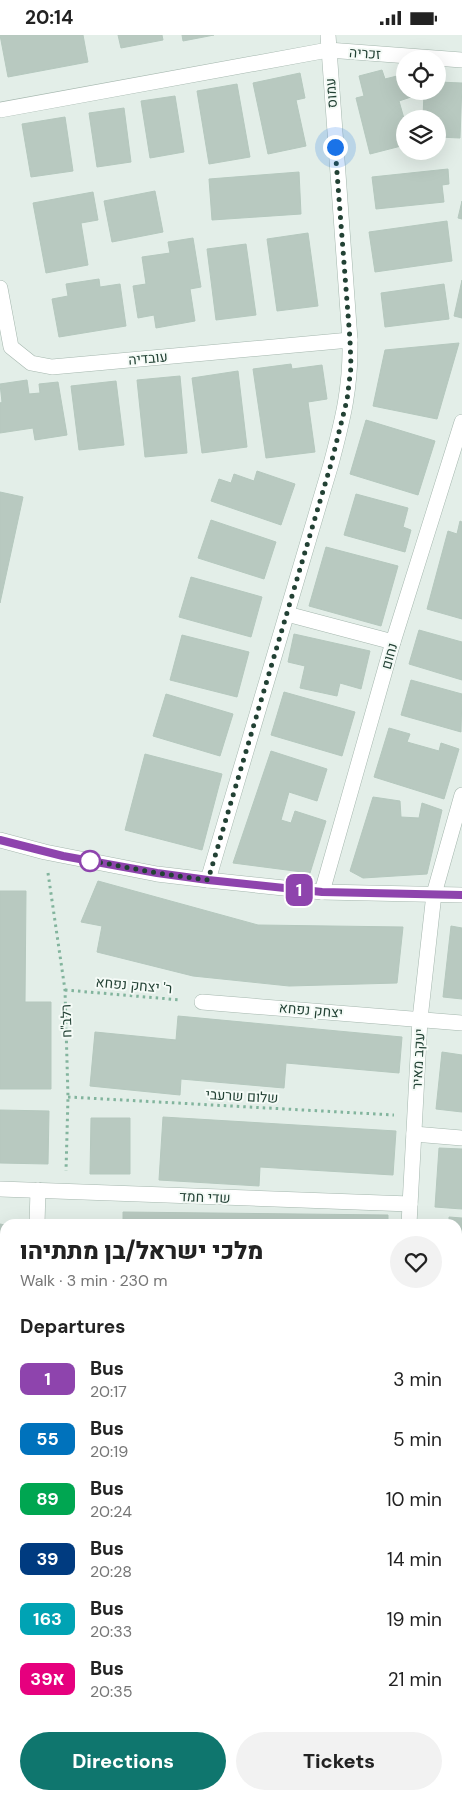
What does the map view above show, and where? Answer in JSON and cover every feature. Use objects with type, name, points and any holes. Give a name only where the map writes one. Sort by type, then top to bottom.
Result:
[{"type":"street","name":"זכריה","points":[[328,42],[462,60]]},
{"type":"street","points":[[0,110],[328,42]]},
{"type":"street","name":"עמוס","points":[[208,880],[331,464],[347,400],[351,367],[350,340],[328,42]]},
{"type":"street","name":"עובדיה","points":[[0,288],[11,347],[31,363],[52,367],[350,340]]},
{"type":"street","name":"נחום","points":[[322,892],[393,642],[462,422]]},
{"type":"street","points":[[287,614],[393,642]]},
{"type":"street","name":"יעקב מאיר","points":[[409,1219],[420,1019],[434,894],[462,795]]},
{"type":"street","points":[[0,840],[44,852],[157,873],[208,880],[322,892],[434,894],[462,897]]},
{"type":"street","name":"יצחק נפחא","points":[[202,1002],[462,1023]]},
{"type":"street","points":[[414,1134],[462,1138]]},
{"type":"street","name":"שדי חמד","points":[[0,1189],[410,1204]]},
{"type":"street","points":[[37,1219],[38,1190]]},
{"type":"path","name":"רלב\"ח","points":[[44,852],[65,990],[68,1097],[66,1191]]},
{"type":"path","name":"ר' יצחק נפחא","points":[[65,990],[202,1002]]},
{"type":"path","name":"שלום שרעבי","points":[[68,1097],[415,1117]]},
{"type":"building","points":[[0,35],[83,35],[88,62],[8,77]]},
{"type":"building","points":[[118,35],[162,35],[163,40],[121,48]]},
{"type":"building","points":[[182,35],[214,35],[183,41]]},
{"type":"building","points":[[382,70],[385,79],[396,76],[396,100],[402,100],[399,101],[402,110],[396,110],[396,147],[370,154],[356,98],[364,96],[359,76]]},
{"type":"building","points":[[300,73],[305,98],[296,100],[306,146],[268,154],[253,83]]},
{"type":"building","points":[[446,82],[462,83],[460,138],[446,137],[446,110],[423,110],[424,100],[446,100]]},
{"type":"building","points":[[237,84],[250,157],[209,164],[197,91]]},
{"type":"building","points":[[175,96],[184,152],[150,158],[141,101]]},
{"type":"building","points":[[124,108],[131,162],[97,167],[89,113]]},
{"type":"building","points":[[65,117],[73,171],[31,177],[22,124]]},
{"type":"building","points":[[448,169],[449,184],[442,185],[444,202],[376,209],[372,177]]},
{"type":"building","points":[[299,172],[301,214],[212,220],[209,179]]},
{"type":"building","points":[[155,191],[163,232],[112,242],[104,201]]},
{"type":"building","points":[[93,192],[98,220],[81,223],[88,265],[46,273],[33,203]]},
{"type":"building","points":[[462,201],[462,219],[458,218]]},
{"type":"building","points":[[447,221],[452,261],[375,272],[369,232]]},
{"type":"building","points":[[308,233],[318,306],[277,311],[267,239]]},
{"type":"building","points":[[193,238],[201,287],[190,289],[195,321],[156,328],[154,315],[138,318],[133,286],[146,284],[142,257],[170,253],[168,242]]},
{"type":"building","points":[[246,244],[256,315],[216,320],[207,249]]},
{"type":"building","points":[[99,279],[100,287],[120,284],[126,326],[59,337],[52,299],[68,296],[66,284]]},
{"type":"building","points":[[462,280],[462,318],[454,316]]},
{"type":"building","points":[[444,284],[449,319],[385,327],[381,293]]},
{"type":"building","points":[[459,343],[437,419],[373,406],[385,350]]},
{"type":"building","points":[[291,364],[292,369],[322,365],[327,399],[308,402],[315,452],[266,458],[253,369]]},
{"type":"building","points":[[238,371],[247,447],[202,453],[192,378]]},
{"type":"building","points":[[180,376],[187,453],[145,457],[137,380]]},
{"type":"building","points":[[27,380],[29,394],[40,393],[39,384],[58,382],[67,435],[35,440],[33,428],[0,433],[0,403],[2,402],[0,384]]},
{"type":"building","points":[[116,381],[124,445],[79,450],[71,386]]},
{"type":"building","points":[[366,420],[435,441],[418,495],[350,474]]},
{"type":"building","points":[[257,471],[295,484],[281,525],[211,501],[219,479],[231,483],[234,474],[254,481]]},
{"type":"building","points":[[0,492],[23,497],[0,603]]},
{"type":"building","points":[[356,494],[408,508],[403,527],[411,530],[405,552],[344,535]]},
{"type":"building","points":[[211,520],[276,542],[264,579],[198,558]]},
{"type":"building","points":[[460,521],[462,522],[462,619],[427,609],[448,531],[457,534]]},
{"type":"building","points":[[326,547],[398,566],[381,626],[309,606]]},
{"type":"building","points":[[191,577],[262,597],[251,637],[179,617]]},
{"type":"building","points":[[419,630],[462,642],[462,680],[409,664]]},
{"type":"building","points":[[294,634],[370,651],[361,689],[340,683],[337,696],[300,688],[305,666],[288,662]]},
{"type":"building","points":[[182,635],[249,652],[237,697],[170,680]]},
{"type":"building","points":[[411,680],[462,694],[461,732],[401,715]]},
{"type":"building","points":[[284,692],[355,712],[342,756],[271,735]]},
{"type":"building","points":[[166,694],[233,714],[220,756],[153,736]]},
{"type":"building","points":[[389,728],[410,734],[407,742],[439,751],[441,743],[459,749],[444,799],[374,777]]},
{"type":"building","points":[[271,751],[327,769],[317,801],[289,792],[281,820],[291,823],[295,811],[326,821],[310,873],[233,863]]},
{"type":"building","points":[[145,754],[222,774],[202,850],[125,830]]},
{"type":"building","points":[[373,797],[400,801],[401,817],[419,818],[422,803],[442,810],[427,874],[363,878],[350,871]]},
{"type":"building","points":[[98,881],[258,925],[403,927],[397,983],[289,986],[193,976],[97,952],[102,926],[81,922]]},
{"type":"building","points":[[0,891],[26,891],[25,1002],[51,1002],[51,1089],[0,1089]]},
{"type":"building","points":[[451,926],[462,928],[462,999],[443,997]]},
{"type":"building","points":[[178,1016],[402,1037],[399,1073],[286,1063],[284,1088],[181,1079],[180,1095],[90,1086],[95,1032],[176,1040]]},
{"type":"building","points":[[442,1052],[462,1055],[462,1112],[436,1109]]},
{"type":"building","points":[[0,1110],[49,1111],[48,1164],[0,1163]]},
{"type":"building","points":[[163,1117],[396,1131],[393,1175],[260,1167],[259,1186],[159,1180]]},
{"type":"building","points":[[91,1118],[130,1118],[130,1174],[90,1174]]},
{"type":"building","points":[[439,1148],[462,1149],[462,1209],[435,1207]]},
{"type":"building","points":[[123,1212],[388,1215],[388,1219],[123,1219]]},
{"type":"building","points":[[449,1217],[462,1218],[462,1219],[449,1219]]},
{"type":"bus line","name":"1","points":[[0,840],[63,856],[208,880],[322,892],[462,895]]},
{"type":"route","points":[[90,861],[82,859],[208,880],[331,464],[347,400],[351,367],[350,340],[335,147]]}]
